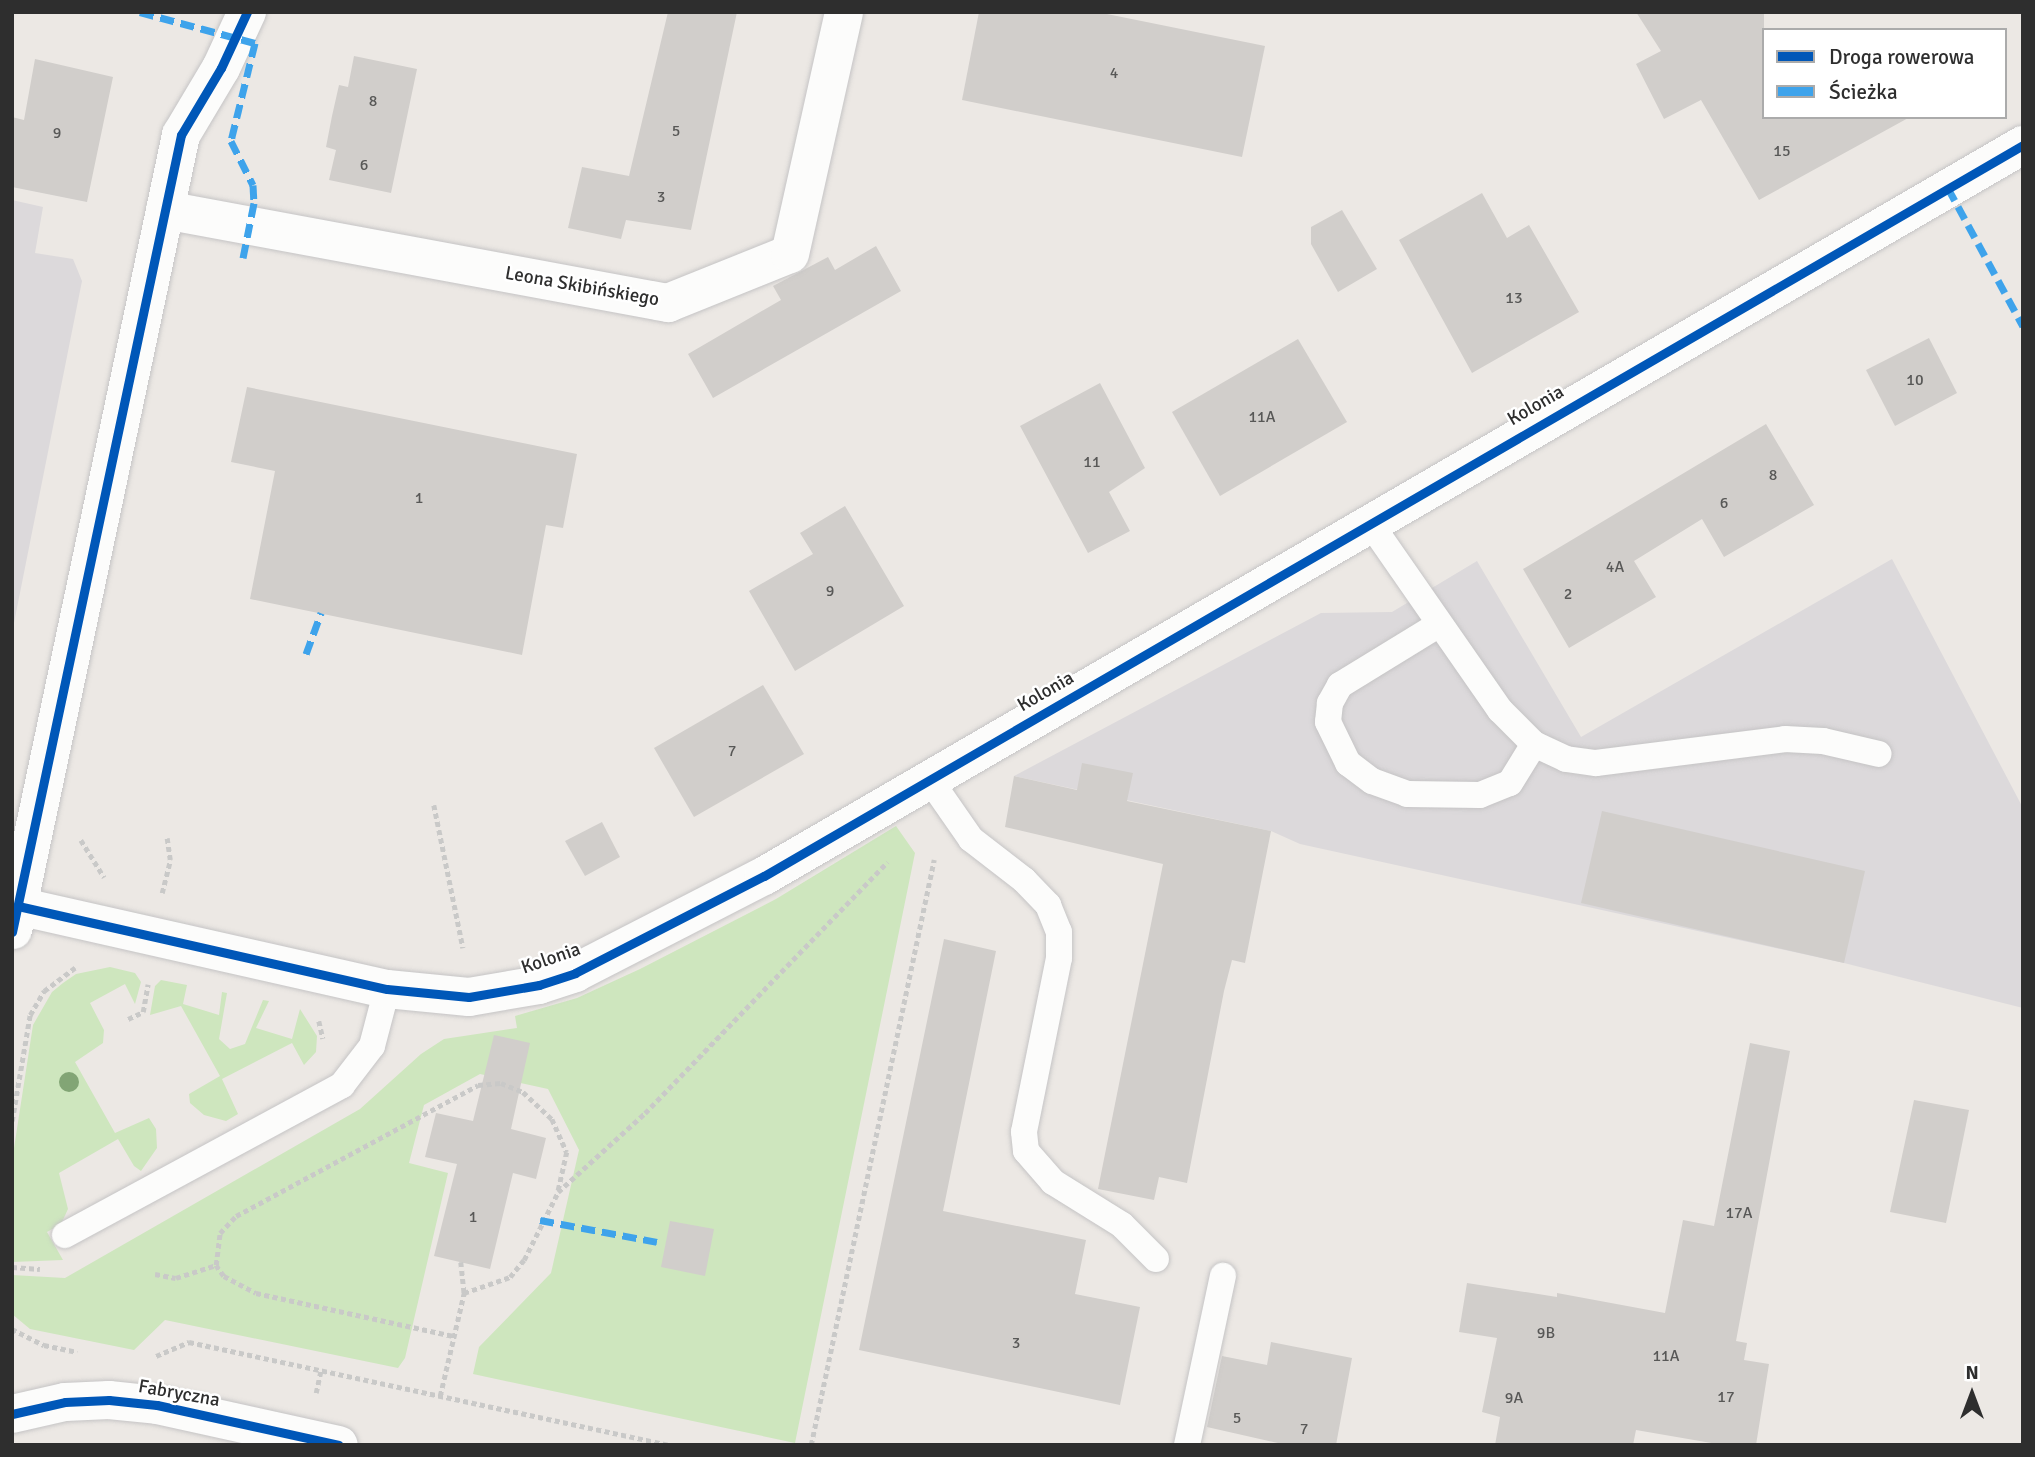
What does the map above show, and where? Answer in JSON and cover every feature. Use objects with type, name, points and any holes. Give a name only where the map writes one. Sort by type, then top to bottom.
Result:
[{"type":"street","points":[[15,919],[181,135],[216,77],[247,12]]},
{"type":"street","name":"Leona Skibińskiego","points":[[165,210],[668,303],[790,254],[844,12]]},
{"type":"street","name":"Kolonia","points":[[15,919],[387,989],[469,997],[538,985],[575,972],[938,792],[1370,523],[2023,145]]},
{"type":"street","name":"Fabryczna","points":[[12,1414],[65,1402],[109,1400],[158,1405],[339,1445]]},
{"type":"lane","points":[[1370,523],[1438,625],[1500,710],[1534,744],[1566,759],[1596,763],[1785,738],[1823,741],[1879,754]]},
{"type":"lane","points":[[1438,625],[1340,685],[1330,704],[1328,722],[1348,763],[1372,782],[1407,794],[1480,795],[1510,783],[1534,744]]},
{"type":"lane","points":[[938,792],[971,839],[1024,880],[1048,905],[1059,932],[1059,958],[1024,1132],[1026,1151],[1053,1182],[1122,1225],[1156,1259]]},
{"type":"lane","points":[[65,1235],[342,1085],[372,1046],[387,989]]},
{"type":"lane","points":[[1187,1445],[1223,1276]]},
{"type":"path","points":[[558,1192],[645,1113],[938,792]]},
{"type":"path","points":[[811,1445],[938,792]]},
{"type":"path","points":[[434,805],[465,960]]},
{"type":"path","points":[[79,826],[89,858],[115,883]]},
{"type":"path","points":[[159,899],[170,860],[167,838]]},
{"type":"path","points":[[12,1121],[23,1041],[35,1004],[55,981],[80,966]]},
{"type":"path","points":[[128,1019],[142,1012],[149,980]]},
{"type":"path","points":[[316,1016],[323,1034],[323,1048]]},
{"type":"path","points":[[453,1336],[256,1293],[223,1276],[216,1265],[215,1248],[220,1233],[236,1216],[478,1085],[501,1083],[523,1092],[552,1119],[567,1152],[558,1192],[524,1260],[510,1277],[464,1293]]},
{"type":"path","points":[[440,1396],[464,1293],[461,1262]]},
{"type":"path","points":[[155,1274],[176,1278],[216,1265]]},
{"type":"path","points":[[12,1329],[44,1345],[83,1353]]},
{"type":"path","points":[[146,1360],[189,1342],[669,1445]]},
{"type":"shaded area","points":[[12,200],[43,207],[35,253],[73,259],[82,281],[12,633]]},
{"type":"shaded area","points":[[1892,559],[2023,808],[2023,1008],[1844,963],[1300,844],[1271,831],[1014,776],[1321,613],[1392,612],[1477,561],[1581,737]]},
{"type":"green space","points":[[896,826],[915,853],[795,1443],[473,1374],[479,1347],[551,1273],[579,1150],[548,1089],[480,1074],[424,1105],[409,1163],[448,1173],[405,1358],[398,1368],[165,1320],[134,1350],[30,1329],[12,1314],[12,1275],[65,1278],[360,1109],[421,1054],[444,1039],[517,1028],[515,1016],[577,998],[640,969],[776,899]]},
{"type":"green space","points":[[110,967],[135,973],[141,982],[135,1004],[125,984],[90,1003],[104,1030],[103,1043],[75,1062],[115,1133],[149,1118],[156,1129],[157,1148],[141,1171],[134,1166],[118,1139],[59,1173],[68,1209],[61,1224],[47,1232],[63,1260],[12,1262],[12,1161],[33,1025],[52,992],[63,983],[76,974]]},
{"type":"green space","points":[[161,980],[187,985],[183,1004],[219,1015],[222,992],[227,993],[219,1039],[230,1049],[245,1044],[263,1000],[269,1001],[256,1028],[292,1039],[300,1009],[317,1036],[316,1052],[304,1065],[292,1043],[222,1079],[238,1114],[226,1121],[204,1115],[190,1103],[189,1094],[220,1076],[181,1006],[150,1015],[155,986]]},
{"type":"building","points":[[668,12],[737,12],[691,230],[626,220],[621,239],[568,228],[582,167],[629,176]]},
{"type":"building","points":[[979,12],[1097,12],[1265,46],[1242,157],[962,100]]},
{"type":"building","points":[[1636,12],[1764,12],[1762,119],[1906,119],[1759,200],[1701,100],[1664,119],[1636,64],[1661,51]]},
{"type":"building","points":[[354,56],[417,69],[391,193],[329,180],[336,150],[326,147],[332,116],[339,85],[348,87]]},
{"type":"building","points":[[35,59],[113,77],[87,202],[12,187],[12,117],[24,120]]},
{"type":"building","points":[[1482,193],[1507,238],[1529,225],[1579,312],[1472,373],[1399,240]]},
{"type":"building","points":[[1342,210],[1377,269],[1338,292],[1311,244],[1311,227]]},
{"type":"building","points":[[876,246],[901,291],[713,398],[688,354],[781,300],[773,286],[828,257],[835,270]]},
{"type":"building","points":[[1929,338],[1957,393],[1895,426],[1866,370]]},
{"type":"building","points":[[1298,339],[1347,422],[1220,496],[1172,412]]},
{"type":"building","points":[[1100,383],[1145,468],[1109,492],[1130,531],[1088,553],[1020,426]]},
{"type":"building","points":[[247,387],[577,454],[563,528],[546,525],[522,655],[250,599],[275,471],[231,462]]},
{"type":"building","points":[[1766,424],[1814,505],[1724,557],[1702,519],[1634,561],[1656,597],[1569,648],[1523,569]]},
{"type":"building","points":[[845,506],[904,606],[795,671],[749,591],[813,554],[800,533]]},
{"type":"building","points":[[763,685],[804,754],[694,817],[654,748]]},
{"type":"building","points":[[1082,763],[1133,773],[1127,801],[1271,831],[1245,963],[1232,960],[1224,991],[1187,1183],[1159,1177],[1154,1200],[1098,1189],[1163,864],[1005,827],[1014,776],[1077,790]]},
{"type":"building","points":[[1602,811],[1865,871],[1844,963],[1581,903]]},
{"type":"building","points":[[602,822],[620,857],[585,876],[565,841]]},
{"type":"building","points":[[944,939],[996,951],[943,1211],[1086,1240],[1075,1294],[1140,1307],[1120,1405],[859,1350]]},
{"type":"building","points":[[494,1035],[530,1043],[511,1129],[546,1138],[536,1179],[513,1173],[490,1269],[434,1256],[457,1164],[425,1157],[436,1113],[473,1121]]},
{"type":"building","points":[[1750,1043],[1790,1051],[1736,1341],[1747,1343],[1744,1360],[1769,1364],[1756,1445],[1723,1445],[1636,1430],[1633,1445],[1495,1445],[1500,1417],[1482,1412],[1497,1338],[1459,1332],[1467,1283],[1557,1297],[1557,1293],[1665,1313],[1683,1220],[1714,1226]]},
{"type":"building","points":[[1914,1100],[1969,1110],[1946,1223],[1890,1212]]},
{"type":"building","points":[[670,1221],[714,1229],[705,1276],[661,1267]]},
{"type":"building","points":[[1271,1342],[1352,1358],[1336,1445],[1287,1445],[1207,1427],[1222,1356],[1267,1365]]},
{"type":"marked path","points":[[140,12],[255,43],[231,141],[253,185],[254,203],[243,258]]},
{"type":"marked path","points":[[1948,188],[2023,326]]},
{"type":"marked path","points":[[306,654],[321,613]]},
{"type":"marked path","points":[[540,1220],[657,1242]]},
{"type":"cycle path","points":[[12,932],[181,135],[221,68],[247,12]]},
{"type":"cycle path","points":[[18,906],[387,989],[469,997],[539,985],[575,973],[764,876],[2023,145]]},
{"type":"cycle path","points":[[12,1414],[65,1402],[109,1400],[157,1405],[339,1445]]}]
